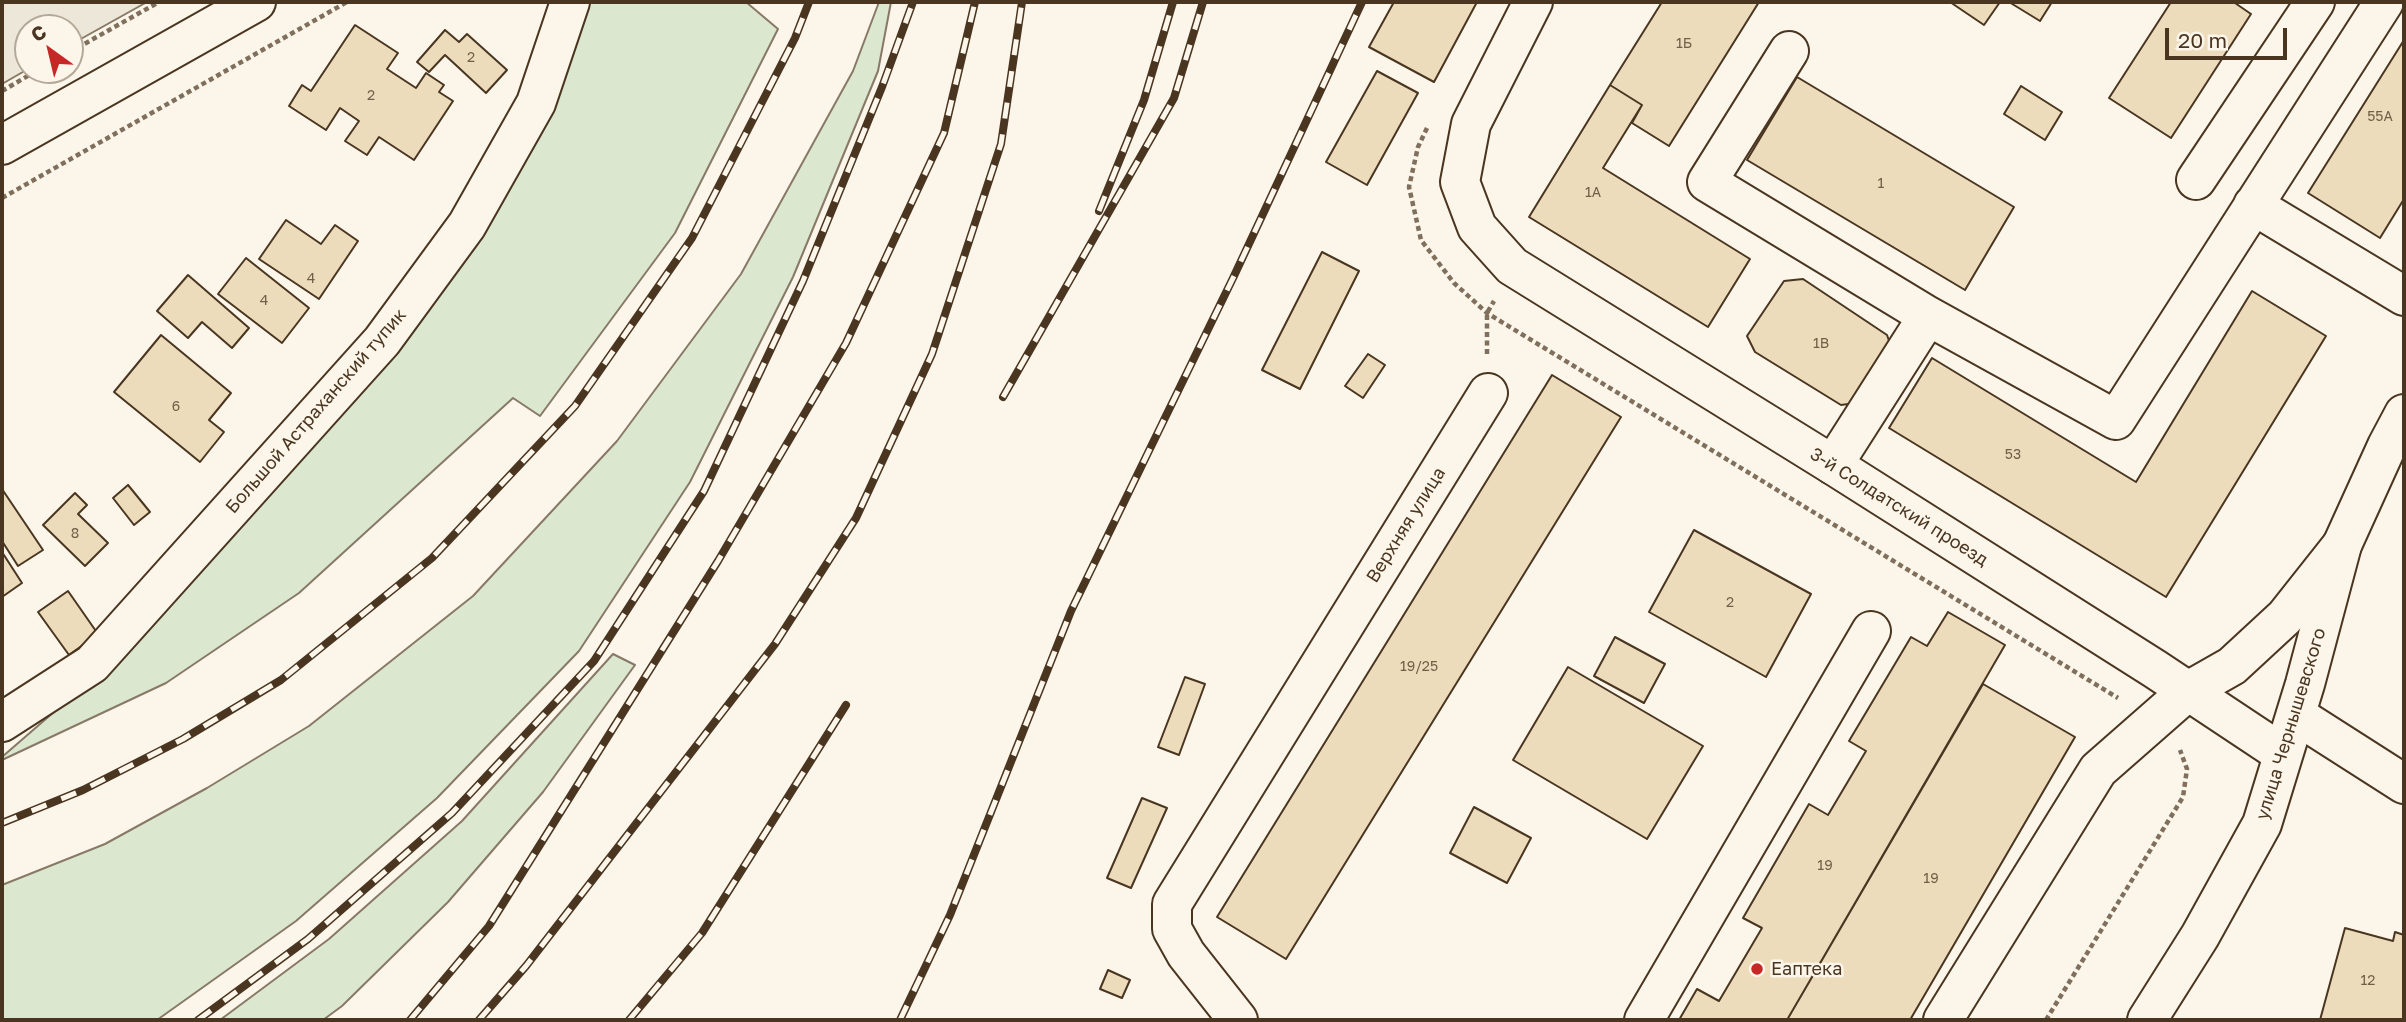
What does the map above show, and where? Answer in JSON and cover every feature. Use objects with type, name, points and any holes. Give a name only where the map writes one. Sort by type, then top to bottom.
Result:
[{"type":"main road","points":[[2,145],[256,2]]},
{"type":"main road","name":"Большой Астраханский тупик","points":[[2,722],[92,664],[382,341],[467,225],[536,103],[570,2]]},
{"type":"main road","points":[[1512,266],[1477,228],[1460,182],[1471,124],[1533,2]]},
{"type":"main road","points":[[2196,180],[2315,2]]},
{"type":"main road","points":[[1789,51],[1707,182],[1928,316],[2116,420],[2384,2]]},
{"type":"main road","points":[[2253,205],[2404,296]]},
{"type":"main road","name":"3-й Солдатский проезд","points":[[1512,266],[1833,465],[2283,754]]},
{"type":"main road","points":[[1833,465],[1928,316]]},
{"type":"main road","name":"Верхняя улица","points":[[1238,1020],[1186,954],[1172,929],[1172,904],[1488,393]]},
{"type":"main road","name":"улица Чернышевского","points":[[2147,1020],[2200,936],[2262,824],[2296,715],[2342,545],[2404,414]]},
{"type":"main road","points":[[1943,1020],[2098,770],[2188,691],[2232,666],[2285,617],[2342,545]]},
{"type":"main road","points":[[1644,1020],[1871,631]]},
{"type":"main road","points":[[2296,715],[2404,784]]},
{"type":"path","points":[[84,44],[159,2]]},
{"type":"path","points":[[2,198],[347,2]]},
{"type":"path","points":[[1488,393],[1487,313],[1512,266]]},
{"type":"path","points":[[2046,1020],[2183,797],[2187,769],[2178,746],[2155,720]]},
{"type":"green space","points":[[580,2],[746,2],[778,29],[675,233],[540,416],[513,398],[299,593],[166,683],[2,760],[2,757],[100,672],[399,351],[483,230]]},
{"type":"green space","points":[[879,2],[891,2],[878,71],[793,277],[690,482],[579,651],[437,798],[296,921],[157,1020],[2,1020],[2,885],[105,844],[207,788],[309,726],[473,596],[617,441],[741,274],[853,71]]},
{"type":"green space","points":[[613,654],[635,665],[543,792],[448,902],[342,1006],[323,1020],[220,1020],[329,939],[462,821]]},
{"type":"shaded area","points":[[2,2],[147,2],[84,37],[84,14],[14,14],[14,77],[2,84]]},
{"type":"building","points":[[1394,2],[1477,2],[1434,82],[1369,47]]},
{"type":"building","points":[[1662,2],[1759,2],[1669,146],[1632,123],[1642,105],[1610,85]]},
{"type":"building","points":[[1950,2],[2000,2],[1984,25]]},
{"type":"building","points":[[2009,2],[2052,2],[2040,21]]},
{"type":"building","points":[[2171,2],[2236,2],[2251,14],[2171,138],[2109,98]]},
{"type":"building","points":[[355,25],[398,53],[387,69],[416,88],[426,73],[444,85],[439,92],[453,101],[414,160],[379,137],[367,155],[345,141],[359,121],[340,108],[326,130],[289,106],[302,85],[311,91]]},
{"type":"building","points":[[445,30],[459,42],[467,34],[507,70],[486,93],[445,55],[429,72],[417,62]]},
{"type":"building","points":[[2404,40],[2404,199],[2380,238],[2308,193]]},
{"type":"building","points":[[1377,71],[1418,93],[1367,185],[1326,162]]},
{"type":"building","points":[[1797,77],[2014,207],[1965,290],[1747,160]]},
{"type":"building","points":[[1610,85],[1642,105],[1603,168],[1750,259],[1708,327],[1529,217]]},
{"type":"building","points":[[2021,86],[2062,112],[2045,140],[2004,114]]},
{"type":"building","points":[[286,220],[321,244],[335,225],[358,241],[319,299],[259,259]]},
{"type":"building","points":[[1322,252],[1359,271],[1300,389],[1262,370]]},
{"type":"building","points":[[246,258],[309,308],[282,343],[218,294]]},
{"type":"building","points":[[188,275],[249,328],[232,348],[202,322],[188,338],[157,311]]},
{"type":"building","points":[[1803,279],[1887,335],[1894,355],[1863,402],[1841,405],[1755,352],[1747,336],[1784,281]]},
{"type":"building","points":[[2252,291],[2326,336],[2166,597],[1889,428],[1932,358],[2136,482]]},
{"type":"building","points":[[161,335],[231,393],[209,420],[224,432],[200,462],[114,392]]},
{"type":"building","points":[[1368,354],[1385,365],[1363,398],[1345,386]]},
{"type":"building","points":[[1552,375],[1621,417],[1286,959],[1217,917]]},
{"type":"building","points":[[128,485],[150,512],[134,525],[113,498]]},
{"type":"building","points":[[2,489],[43,550],[18,566],[2,541]]},
{"type":"building","points":[[75,493],[87,505],[78,514],[108,543],[85,566],[43,525]]},
{"type":"building","points":[[1694,530],[1811,594],[1766,677],[1649,612]]},
{"type":"building","points":[[2,552],[22,583],[2,597]]},
{"type":"building","points":[[68,591],[98,634],[69,655],[38,612]]},
{"type":"building","points":[[1948,612],[2005,645],[1787,1020],[1679,1020],[1697,989],[1719,1001],[1762,928],[1743,918],[1809,804],[1828,815],[1866,751],[1849,741],[1911,637],[1927,646]]},
{"type":"building","points":[[1615,637],[1665,664],[1644,703],[1594,676]]},
{"type":"building","points":[[1568,667],[1703,746],[1647,839],[1513,760]]},
{"type":"building","points":[[1185,677],[1205,684],[1179,755],[1158,747]]},
{"type":"building","points":[[1983,684],[2075,737],[1910,1020],[1787,1020]]},
{"type":"building","points":[[1142,798],[1167,808],[1131,888],[1107,878]]},
{"type":"building","points":[[1474,807],[1531,838],[1507,883],[1450,853]]},
{"type":"building","points":[[2345,928],[2393,941],[2395,932],[2404,935],[2404,1020],[2320,1020]]},
{"type":"building","points":[[1108,970],[1130,980],[1122,998],[1100,989]]},
{"type":"railway","points":[[2,823],[83,790],[183,739],[281,680],[432,558],[575,406],[692,238],[795,38],[809,2]]},
{"type":"railway","points":[[198,1020],[308,939],[452,813],[594,661],[704,491],[803,281],[882,87],[913,2]]},
{"type":"railway","points":[[410,1020],[489,926],[718,561],[846,343],[944,133],[975,2]]},
{"type":"railway","points":[[479,1020],[526,966],[775,644],[856,518],[932,354],[1001,144],[1022,2]]},
{"type":"railway","points":[[1099,211],[1144,100],[1173,2]]},
{"type":"railway","points":[[1003,397],[1174,98],[1203,2]]},
{"type":"railway","points":[[900,1020],[950,915],[1071,611],[1234,276],[1362,2]]},
{"type":"railway","points":[[629,1020],[702,933],[846,705]]},
{"type":"place","name":"Еаптека","points":[[1757,969]]}]
